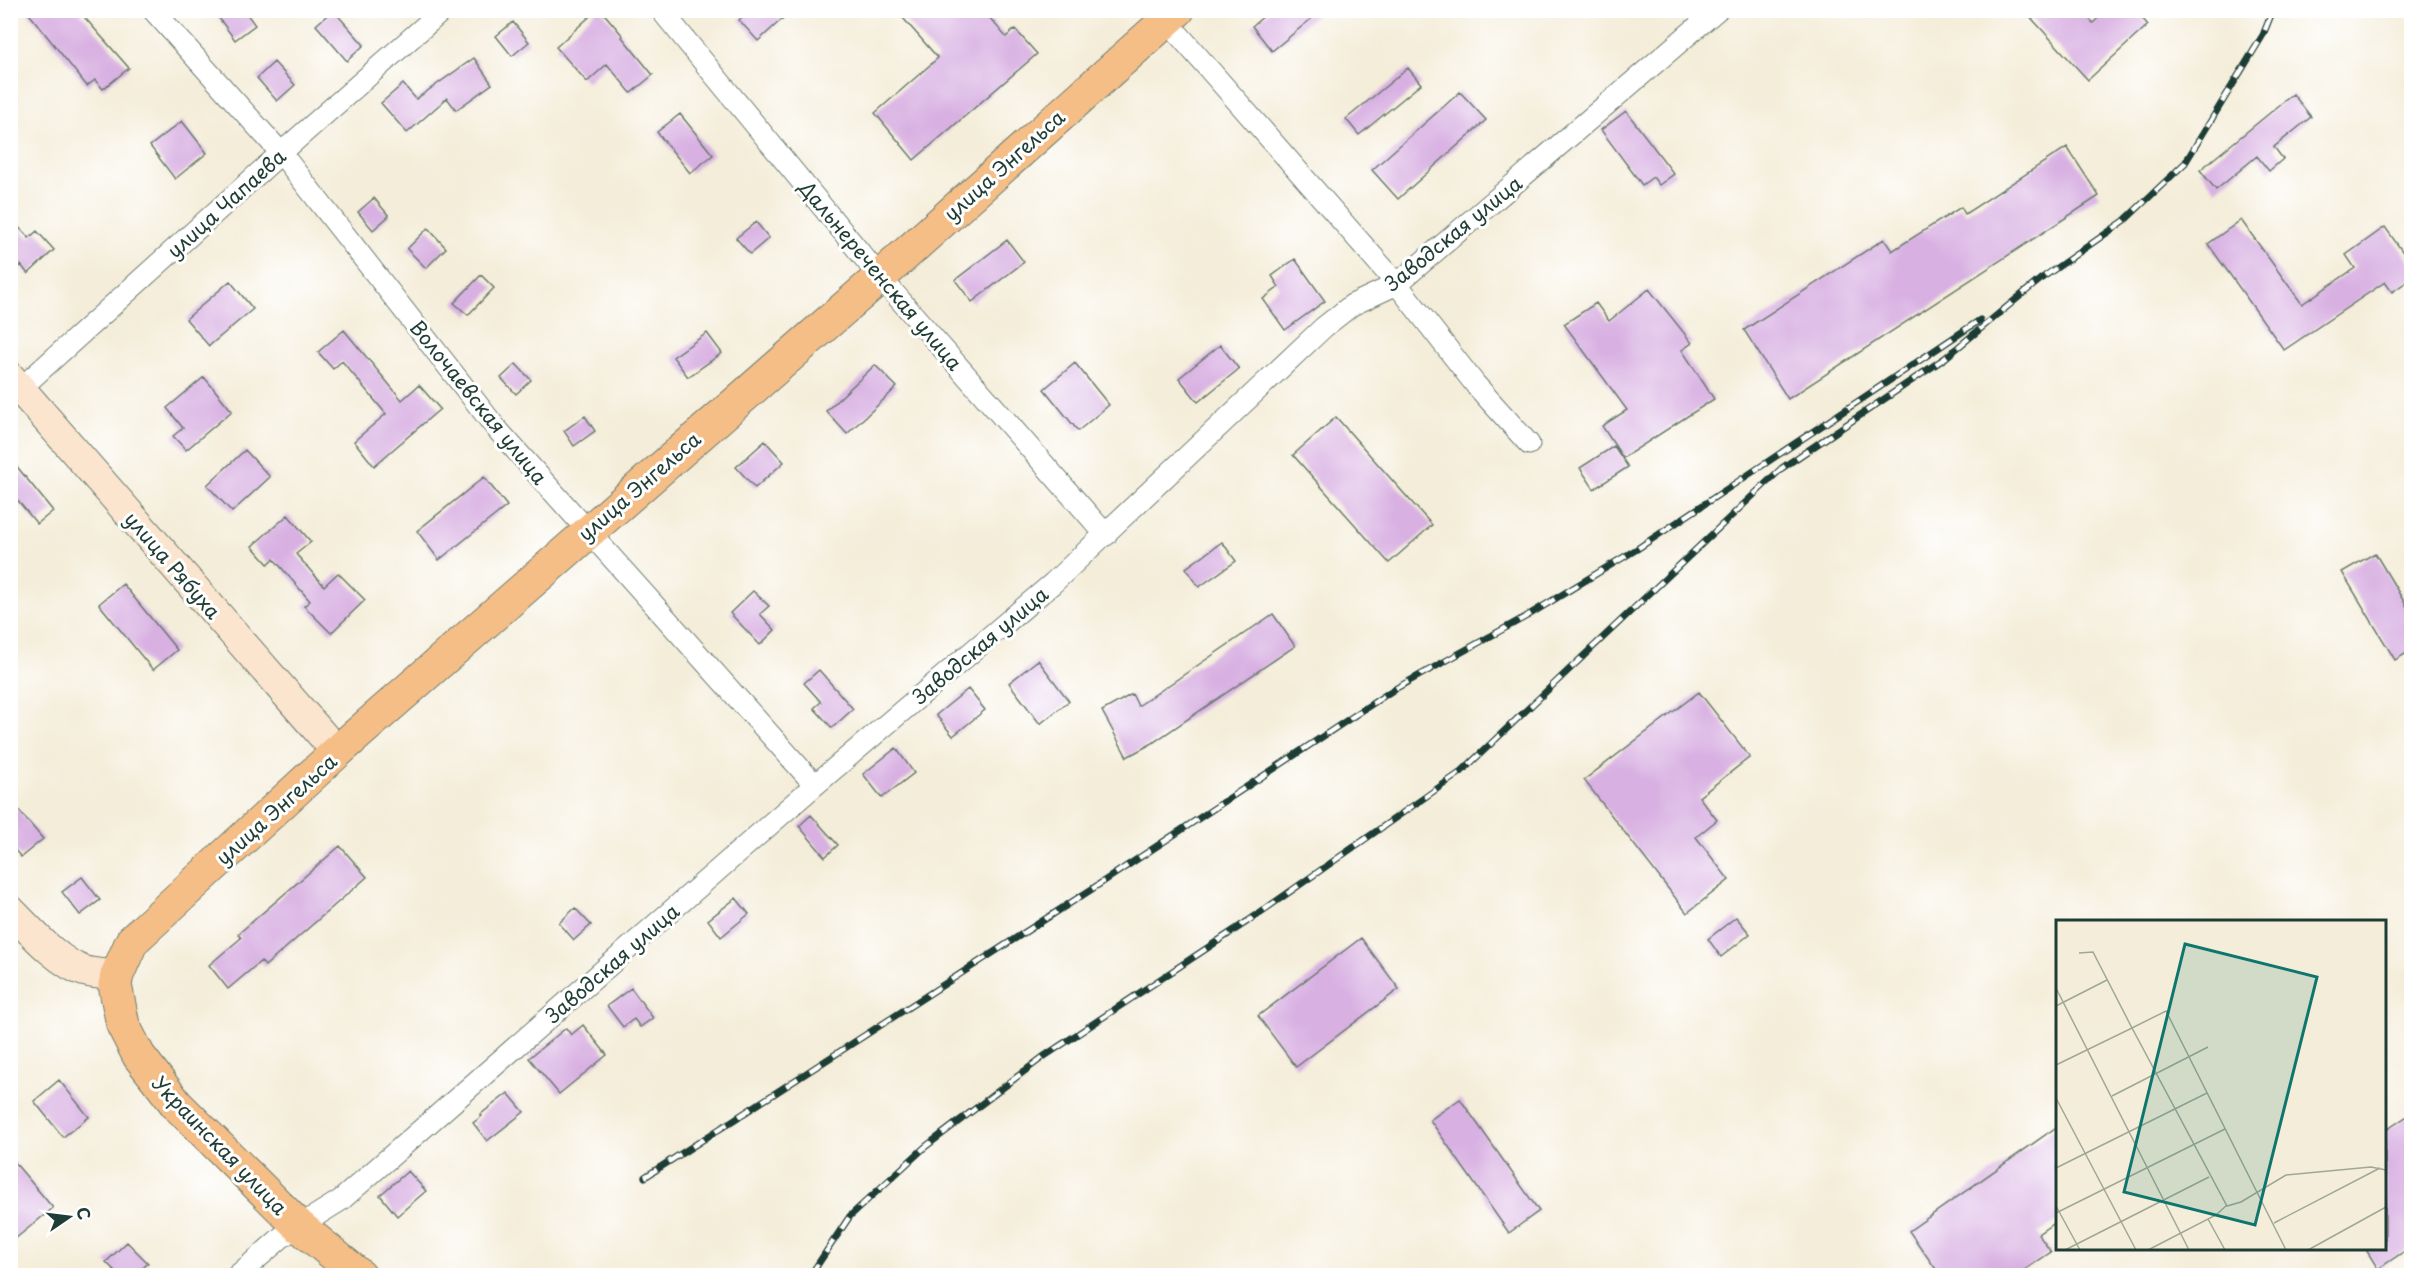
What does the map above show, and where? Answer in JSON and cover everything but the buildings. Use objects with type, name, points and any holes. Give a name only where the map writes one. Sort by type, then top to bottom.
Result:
[{"type":"main road","name":"улица Энгельса","points":[[117,975],[132,941],[337,752],[879,277],[1168,14]]},
{"type":"main road","name":"улица Рябуха","points":[[14,388],[337,752]]},
{"type":"main road","points":[[10,910],[64,961],[83,970],[117,975]]},
{"type":"main road","name":"Украинская улица","points":[[117,975],[115,985],[123,1025],[129,1040],[177,1106],[299,1226],[360,1275]]},
{"type":"street","name":"Волочаевская улица","points":[[153,10],[281,153],[496,428],[815,785]]},
{"type":"street","name":"улица Чапаева","points":[[14,388],[444,10]]},
{"type":"street","name":"Дальнереченская улица","points":[[661,10],[879,277],[1106,535]]},
{"type":"street","name":"Заводская улица","points":[[237,1275],[261,1253],[341,1200],[815,785],[1053,584],[1336,316],[1352,305],[1397,284],[1717,10]]},
{"type":"street","points":[[1168,14],[1397,284],[1475,384],[1529,444]]},
{"type":"railway","points":[[810,1276],[850,1216],[925,1147],[1043,1057],[1248,921],[1461,772],[1782,468],[1945,358],[2042,278],[2124,221],[2185,163],[2263,35],[2273,10]]},
{"type":"railway","points":[[645,1177],[1092,889],[1393,690],[1527,616],[1637,549],[1980,320]]}]
